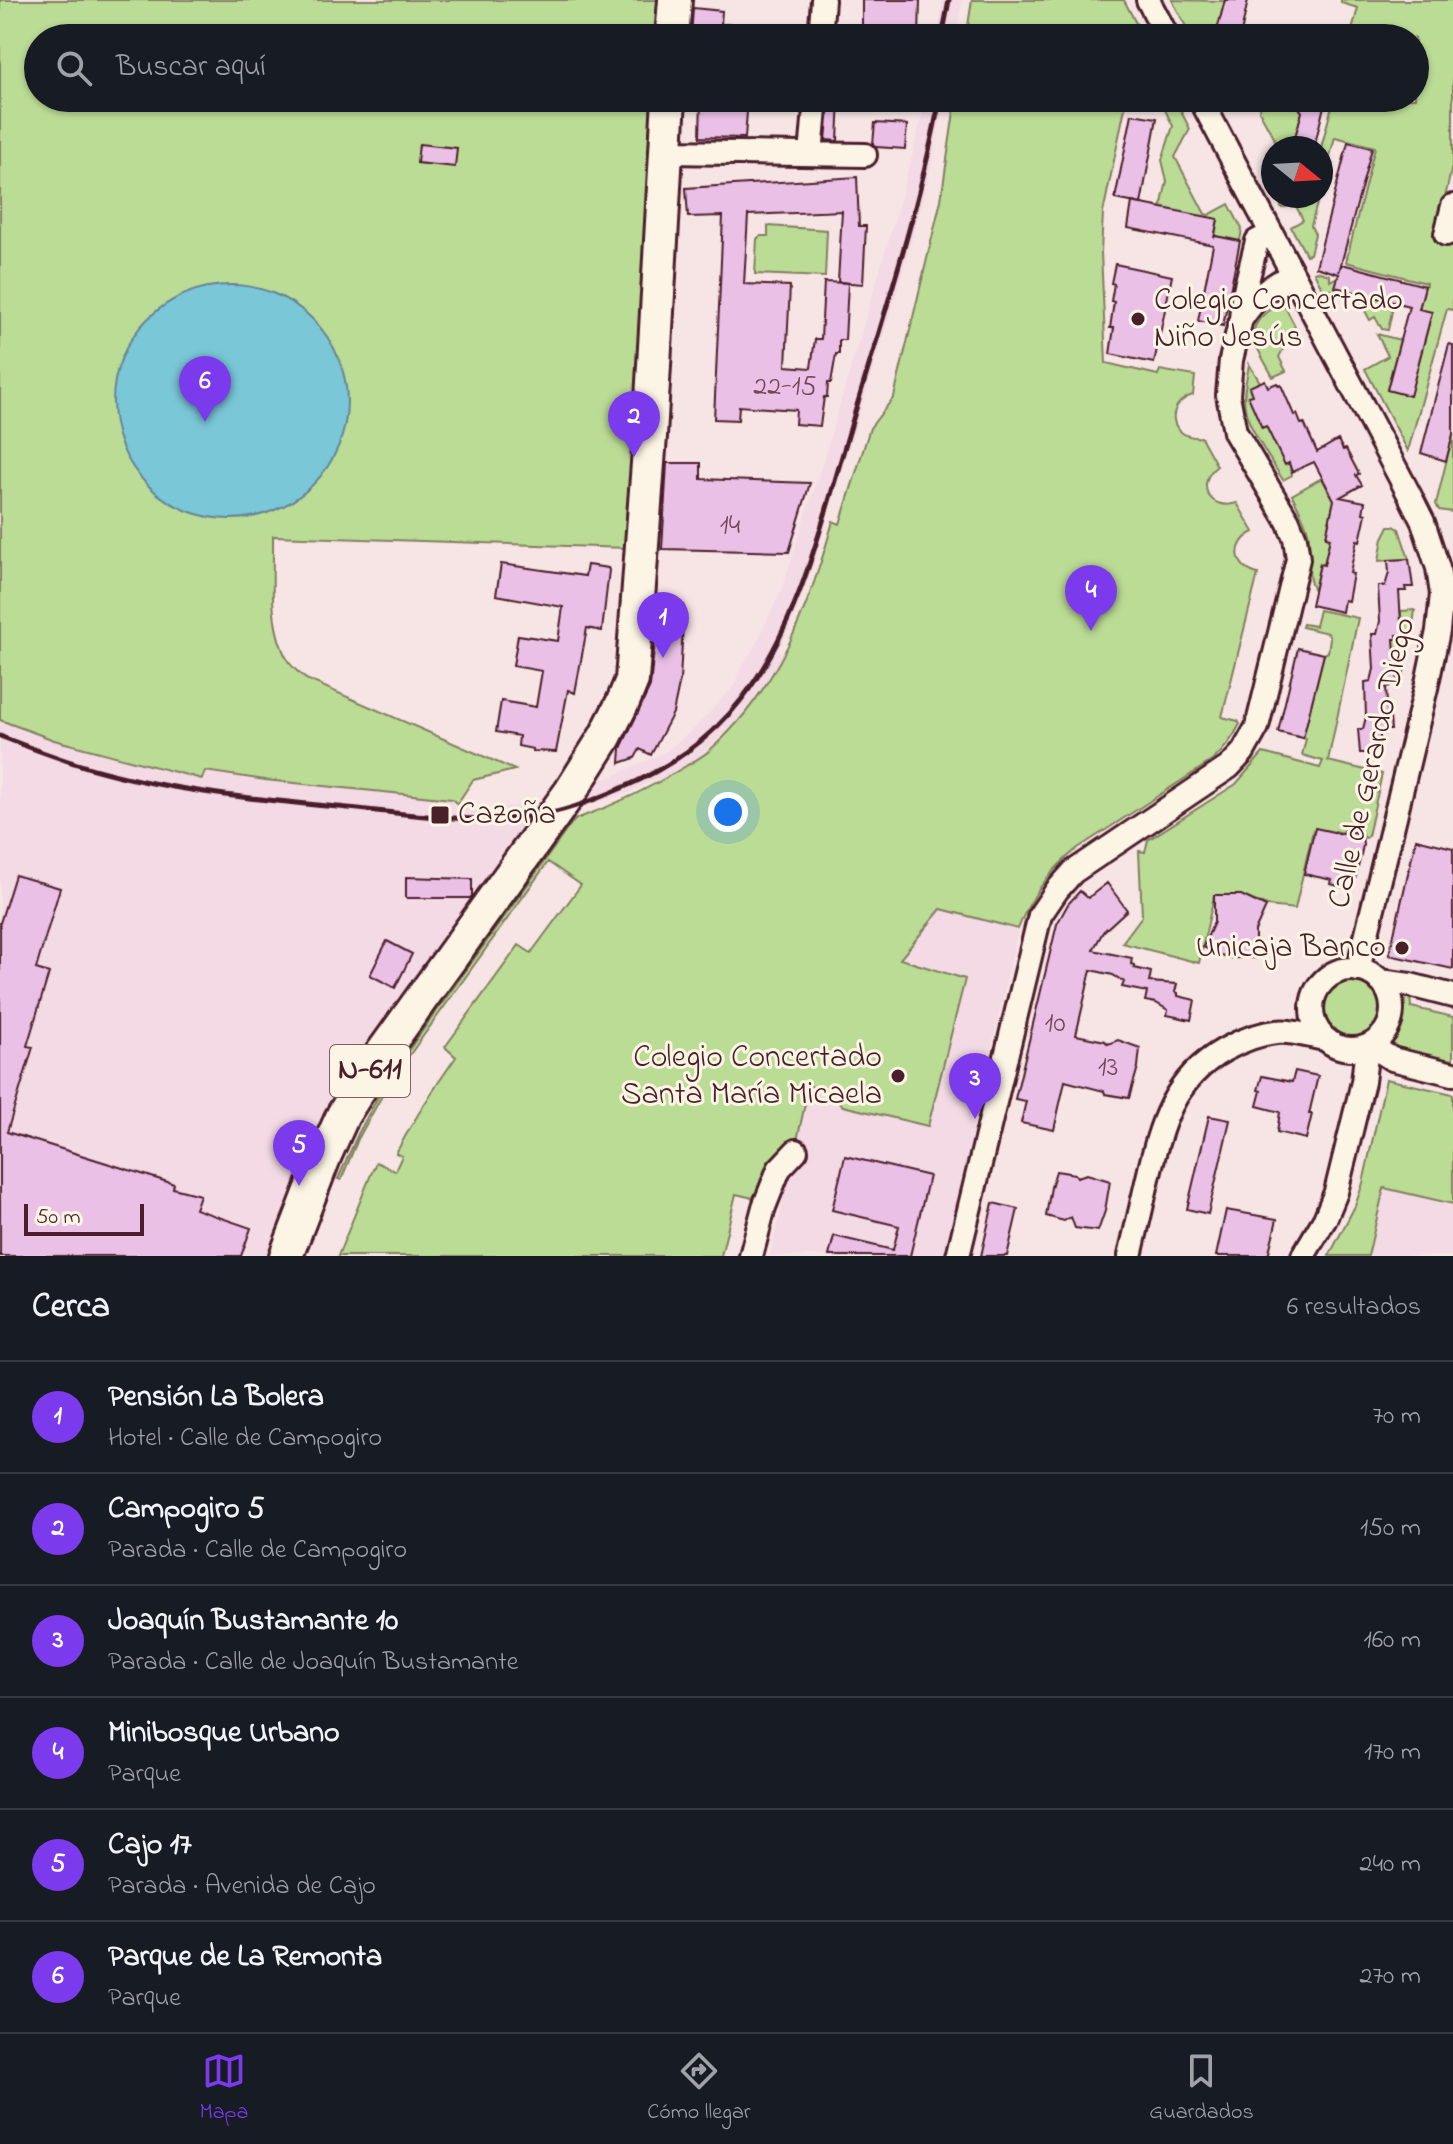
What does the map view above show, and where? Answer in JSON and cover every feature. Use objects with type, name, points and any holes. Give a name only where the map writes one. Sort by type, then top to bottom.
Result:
[{"type":"highway","points":[[673,24],[675,0]]},
{"type":"highway","name":"N-611","points":[[286,1256],[343,1115],[380,1056],[571,791],[605,737],[632,680],[650,436],[668,112]]},
{"type":"street","points":[[821,24],[823,0]]},
{"type":"street","points":[[1148,0],[1161,24]]},
{"type":"street","points":[[811,154],[815,112]]},
{"type":"street","name":"Calle de Gerardo Diego","points":[[1207,112],[1423,522],[1438,568],[1442,594],[1433,658],[1358,970]]},
{"type":"street","points":[[665,152],[865,155]]},
{"type":"street","points":[[1446,234],[1453,206]]},
{"type":"street","points":[[958,1256],[1040,915],[1073,872],[1229,767],[1243,752],[1257,727],[1298,559],[1295,538],[1288,521],[1235,432],[1228,395],[1231,360],[1257,241],[1271,234]]},
{"type":"street","points":[[1241,319],[1266,290],[1292,275]]},
{"type":"street","points":[[1130,1256],[1156,1140],[1183,1083],[1212,1057],[1235,1044],[1278,1032],[1325,1039],[1342,1048],[1368,1046],[1383,1035],[1391,1018],[1391,1000],[1380,981],[1358,970],[1341,971],[1327,979],[1316,992],[1312,1007],[1314,1021],[1325,1039]]},
{"type":"street","points":[[1380,981],[1453,996]]},
{"type":"street","points":[[1278,1032],[1312,1007]]},
{"type":"street","points":[[1368,1046],[1392,1059],[1453,1074]]},
{"type":"street","points":[[1303,1256],[1325,1219],[1336,1192],[1363,1082],[1368,1046]]},
{"type":"street","points":[[751,1256],[764,1207],[779,1169],[796,1151]]},
{"type":"shaded area","points":[[942,0],[962,0],[958,24],[939,24]]},
{"type":"shaded area","points":[[923,112],[942,112],[928,181],[899,285],[808,581],[778,651],[783,655],[752,706],[692,764],[659,784],[654,780],[628,793],[531,822],[400,998],[285,1215],[269,1256],[0,1256],[0,720],[54,740],[202,779],[204,771],[452,799],[454,806],[481,808],[530,805],[577,792],[664,753],[695,728],[738,682],[736,676],[754,648],[782,589],[824,458]]},
{"type":"shaded area","name":"Colegio Concertado Santa María Micaela","points":[[941,908],[1018,929],[945,1256],[770,1256],[813,1067]]},
{"type":"shaded area","points":[[1384,1188],[1453,1204],[1453,1256],[1368,1256]]},
{"type":"green space","points":[[0,0],[658,0],[657,24],[24,24],[24,112],[652,112],[628,548],[273,536],[274,616],[281,647],[297,671],[306,679],[515,770],[473,780],[457,804],[452,799],[205,771],[202,779],[54,740],[0,720]]},
{"type":"green space","points":[[972,0],[1124,0],[1136,24],[968,24]]},
{"type":"green space","points":[[1172,0],[1225,1],[1219,24],[1185,24]]},
{"type":"green space","points":[[1341,0],[1453,0],[1453,162],[1436,238],[1453,243],[1453,310],[1447,309],[1408,451],[1365,369],[1388,356],[1377,334],[1400,340],[1387,389],[1410,395],[1432,313],[1419,309],[1426,283],[1346,262],[1375,147],[1335,137],[1333,144],[1333,136],[1324,136],[1330,112],[1429,112],[1429,24],[1354,24],[1358,8],[1341,3]]},
{"type":"green space","points":[[954,112],[1124,112],[1103,213],[1101,252],[1106,363],[1158,375],[1160,370],[1195,376],[1193,395],[1177,406],[1174,420],[1182,433],[1201,437],[1217,466],[1207,481],[1208,495],[1219,504],[1237,503],[1254,532],[1239,549],[1240,561],[1258,574],[1222,717],[1240,724],[1225,748],[1213,760],[1068,856],[1035,894],[1018,929],[941,909],[900,959],[965,979],[928,1126],[843,1106],[828,1091],[809,1086],[796,1145],[762,1197],[736,1194],[721,1256],[338,1256],[376,1162],[395,1171],[402,1156],[396,1153],[456,1057],[445,1047],[519,945],[531,953],[581,885],[548,862],[388,1085],[358,1139],[341,1180],[338,1179],[387,1080],[571,824],[576,819],[646,789],[708,752],[735,726],[773,673],[814,584],[833,521],[840,524],[870,428],[894,397],[941,200]]},
{"type":"green space","points":[[1166,112],[1181,112],[1190,129],[1175,157],[1205,214],[1209,215],[1229,204],[1242,229],[1240,241],[1215,236],[1218,220],[1161,208],[1167,181],[1162,160],[1173,126]]},
{"type":"green space","points":[[1260,112],[1302,112],[1295,136],[1273,136]]},
{"type":"green space","points":[[1297,208],[1316,208],[1311,226],[1315,234],[1310,254],[1306,255],[1291,227],[1303,220]]},
{"type":"green space","points":[[768,226],[827,230],[825,277],[755,274],[757,239],[768,236]]},
{"type":"green space","points":[[1316,271],[1330,275],[1330,281],[1338,277],[1336,287],[1394,302],[1388,330],[1382,329],[1375,317],[1370,320],[1357,296],[1322,288]]},
{"type":"green space","points":[[1283,303],[1295,326],[1279,357],[1286,371],[1273,377],[1254,336],[1259,320]]},
{"type":"green space","points":[[1249,364],[1260,382],[1266,426],[1285,464],[1289,463],[1292,475],[1283,480],[1247,416],[1244,397]]},
{"type":"green space","points":[[1453,434],[1453,512],[1439,510],[1436,504]]},
{"type":"green space","points":[[1322,478],[1329,492],[1338,498],[1333,504],[1326,536],[1330,538],[1324,565],[1320,564],[1314,590],[1310,577],[1308,532],[1292,495]]},
{"type":"green space","points":[[1389,526],[1399,529],[1409,559],[1379,561],[1383,538]]},
{"type":"green space","points":[[1319,610],[1358,618],[1328,761],[1382,774],[1368,836],[1313,830],[1295,909],[1267,906],[1240,895],[1214,896],[1199,963],[1122,943],[1142,916],[1139,851],[1145,852],[1148,840],[1236,784],[1263,753],[1320,768],[1323,761],[1302,755],[1306,739],[1303,738],[1330,638],[1328,633],[1302,627],[1303,624],[1315,626]]},
{"type":"green space","points":[[1415,610],[1402,682],[1398,683],[1394,639],[1397,635],[1405,634],[1401,611]]},
{"type":"green space","points":[[1351,980],[1372,988],[1380,1009],[1372,1030],[1351,1038],[1330,1030],[1322,1009],[1330,988]]},
{"type":"green space","points":[[1399,992],[1410,995],[1411,1007],[1453,1017],[1453,1064],[1390,1050],[1386,1046],[1396,1019]]},
{"type":"green space","points":[[1386,1079],[1453,1094],[1453,1204],[1384,1188],[1368,1256],[1329,1256],[1355,1206],[1363,1183]]},
{"type":"water","points":[[230,285],[253,287],[275,294],[313,319],[338,357],[345,379],[345,425],[338,447],[313,485],[275,510],[253,517],[230,519],[207,517],[185,510],[147,485],[122,447],[115,425],[113,402],[115,379],[122,357],[147,319],[185,294],[207,287]]},
{"type":"building","points":[[862,0],[920,0],[919,24],[862,24]]},
{"type":"building","points":[[1225,0],[1248,0],[1243,24],[1219,24]]},
{"type":"building","points":[[693,8],[722,11],[721,24],[692,24]]},
{"type":"building","points":[[701,112],[747,112],[745,138],[700,137]]},
{"type":"building","points":[[829,112],[839,112],[838,141],[826,140]]},
{"type":"building","points":[[1302,112],[1323,112],[1317,136],[1295,136]]},
{"type":"building","points":[[1132,114],[1157,118],[1141,204],[1115,199]]},
{"type":"building","points":[[875,123],[907,125],[905,149],[876,147],[873,144]]},
{"type":"building","points":[[1348,142],[1372,148],[1339,272],[1342,264],[1425,286],[1419,309],[1432,312],[1410,396],[1387,390],[1409,306],[1335,287],[1339,274],[1316,267]]},
{"type":"building","points":[[419,144],[457,148],[455,167],[417,163]]},
{"type":"building","points":[[857,177],[859,226],[866,226],[863,284],[838,282],[842,211],[748,215],[744,284],[790,286],[786,366],[811,368],[815,339],[821,339],[824,282],[848,283],[845,340],[839,340],[839,354],[836,354],[827,397],[824,397],[820,426],[795,424],[796,410],[739,406],[738,420],[714,419],[723,216],[688,217],[686,188]]},
{"type":"building","points":[[1132,202],[1218,219],[1214,238],[1240,241],[1223,326],[1198,321],[1213,245],[1128,228]]},
{"type":"building","name":"Colegio Concertado Niño Jesús","points":[[1115,264],[1172,276],[1154,363],[1110,354],[1114,328],[1110,328],[1114,302],[1111,301],[1114,284],[1111,283]]},
{"type":"building","points":[[1449,344],[1453,345],[1453,434],[1446,461],[1421,453]]},
{"type":"building","points":[[1265,380],[1268,387],[1277,383],[1281,385],[1294,415],[1297,414],[1301,424],[1304,423],[1317,452],[1338,440],[1359,474],[1356,475],[1362,485],[1340,497],[1365,502],[1363,513],[1366,514],[1353,558],[1348,601],[1344,600],[1342,612],[1311,605],[1320,564],[1324,565],[1330,538],[1326,537],[1334,500],[1314,462],[1292,472],[1289,463],[1285,465],[1266,426],[1262,428],[1248,396],[1252,395],[1249,387]]},
{"type":"building","points":[[667,463],[701,463],[701,479],[810,483],[789,552],[662,549]]},
{"type":"building","points":[[1409,559],[1413,587],[1399,591],[1405,635],[1397,635],[1398,639],[1394,639],[1398,683],[1390,683],[1386,687],[1391,730],[1380,734],[1380,753],[1360,753],[1358,729],[1363,729],[1366,717],[1365,682],[1371,681],[1374,669],[1372,634],[1377,634],[1380,621],[1378,586],[1385,586],[1389,573],[1388,560]]},
{"type":"building","points":[[501,564],[585,576],[587,565],[609,570],[602,631],[587,628],[575,693],[568,690],[556,752],[533,751],[518,746],[519,736],[496,732],[501,701],[536,707],[542,671],[513,666],[518,635],[558,641],[563,607],[496,595]]},
{"type":"building","points":[[659,603],[684,605],[680,680],[673,713],[651,755],[640,749],[635,758],[620,763],[621,748],[650,687]]},
{"type":"building","points":[[1298,648],[1324,654],[1303,738],[1278,732]]},
{"type":"building","points":[[1315,828],[1343,834],[1344,830],[1362,834],[1361,855],[1354,884],[1349,889],[1331,884],[1332,880],[1304,874]]},
{"type":"building","points":[[1416,839],[1453,848],[1453,969],[1389,955]]},
{"type":"building","points":[[15,875],[60,888],[36,969],[49,973],[27,1046],[33,1047],[7,1132],[200,1195],[195,1209],[251,1228],[241,1256],[0,1256],[0,923]]},
{"type":"building","points":[[406,877],[472,879],[472,896],[406,898]]},
{"type":"building","points":[[1107,883],[1127,910],[1103,932],[1093,950],[1132,958],[1134,968],[1151,972],[1149,982],[1177,984],[1175,992],[1178,996],[1195,1000],[1191,1020],[1167,1015],[1168,1010],[1145,1001],[1147,992],[1122,987],[1124,982],[1113,975],[1091,970],[1076,1035],[1108,1044],[1118,1040],[1140,1048],[1129,1098],[1065,1081],[1054,1130],[1021,1123],[1026,1101],[1015,1099],[1057,924],[1068,904],[1080,891],[1088,898]]},
{"type":"building","points":[[1214,895],[1241,895],[1266,907],[1255,931],[1255,958],[1227,958],[1203,947],[1214,922]]},
{"type":"building","points":[[387,941],[412,954],[395,988],[370,975]]},
{"type":"building","points":[[1295,1071],[1318,1076],[1306,1139],[1277,1132],[1280,1112],[1257,1106],[1262,1076],[1292,1082]]},
{"type":"building","points":[[1209,1116],[1230,1120],[1208,1214],[1187,1209]]},
{"type":"building","points":[[845,1156],[929,1176],[910,1256],[829,1256],[834,1236],[893,1250],[899,1226],[832,1210]]},
{"type":"building","points":[[1056,1171],[1077,1177],[1087,1174],[1110,1181],[1098,1231],[1075,1228],[1071,1217],[1064,1221],[1046,1216]]},
{"type":"building","points":[[993,1203],[1018,1209],[1007,1256],[981,1256]]},
{"type":"building","points":[[1226,1210],[1277,1219],[1268,1256],[1216,1256]]},
{"type":"railway","points":[[945,24],[949,0]]},
{"type":"railway","points":[[0,736],[88,767],[131,779],[193,790],[255,799],[482,819],[539,815],[576,806],[639,780],[672,762],[716,728],[741,700],[762,670],[794,605],[808,570],[899,265],[937,112]]},
{"type":"place","name":"Colegio Concertado Niño Jesús","points":[[1138,319]]},
{"type":"place","name":"Parque de La Remonta","points":[[205,422]]},
{"type":"place","name":"Campogiro 5","points":[[634,457]]},
{"type":"place","name":"Minibosque Urbano","points":[[1091,631]]},
{"type":"place","name":"Pensión La Bolera","points":[[663,658]]},
{"type":"place","name":"Cazoña","points":[[440,815]]},
{"type":"place","name":"Unicaja Banco","points":[[1402,948]]},
{"type":"place","name":"Colegio Concertado Santa María Micaela","points":[[898,1076]]},
{"type":"place","name":"Joaquín Bustamante 10","points":[[975,1119]]},
{"type":"place","name":"Cajo 17","points":[[299,1186]]}]
